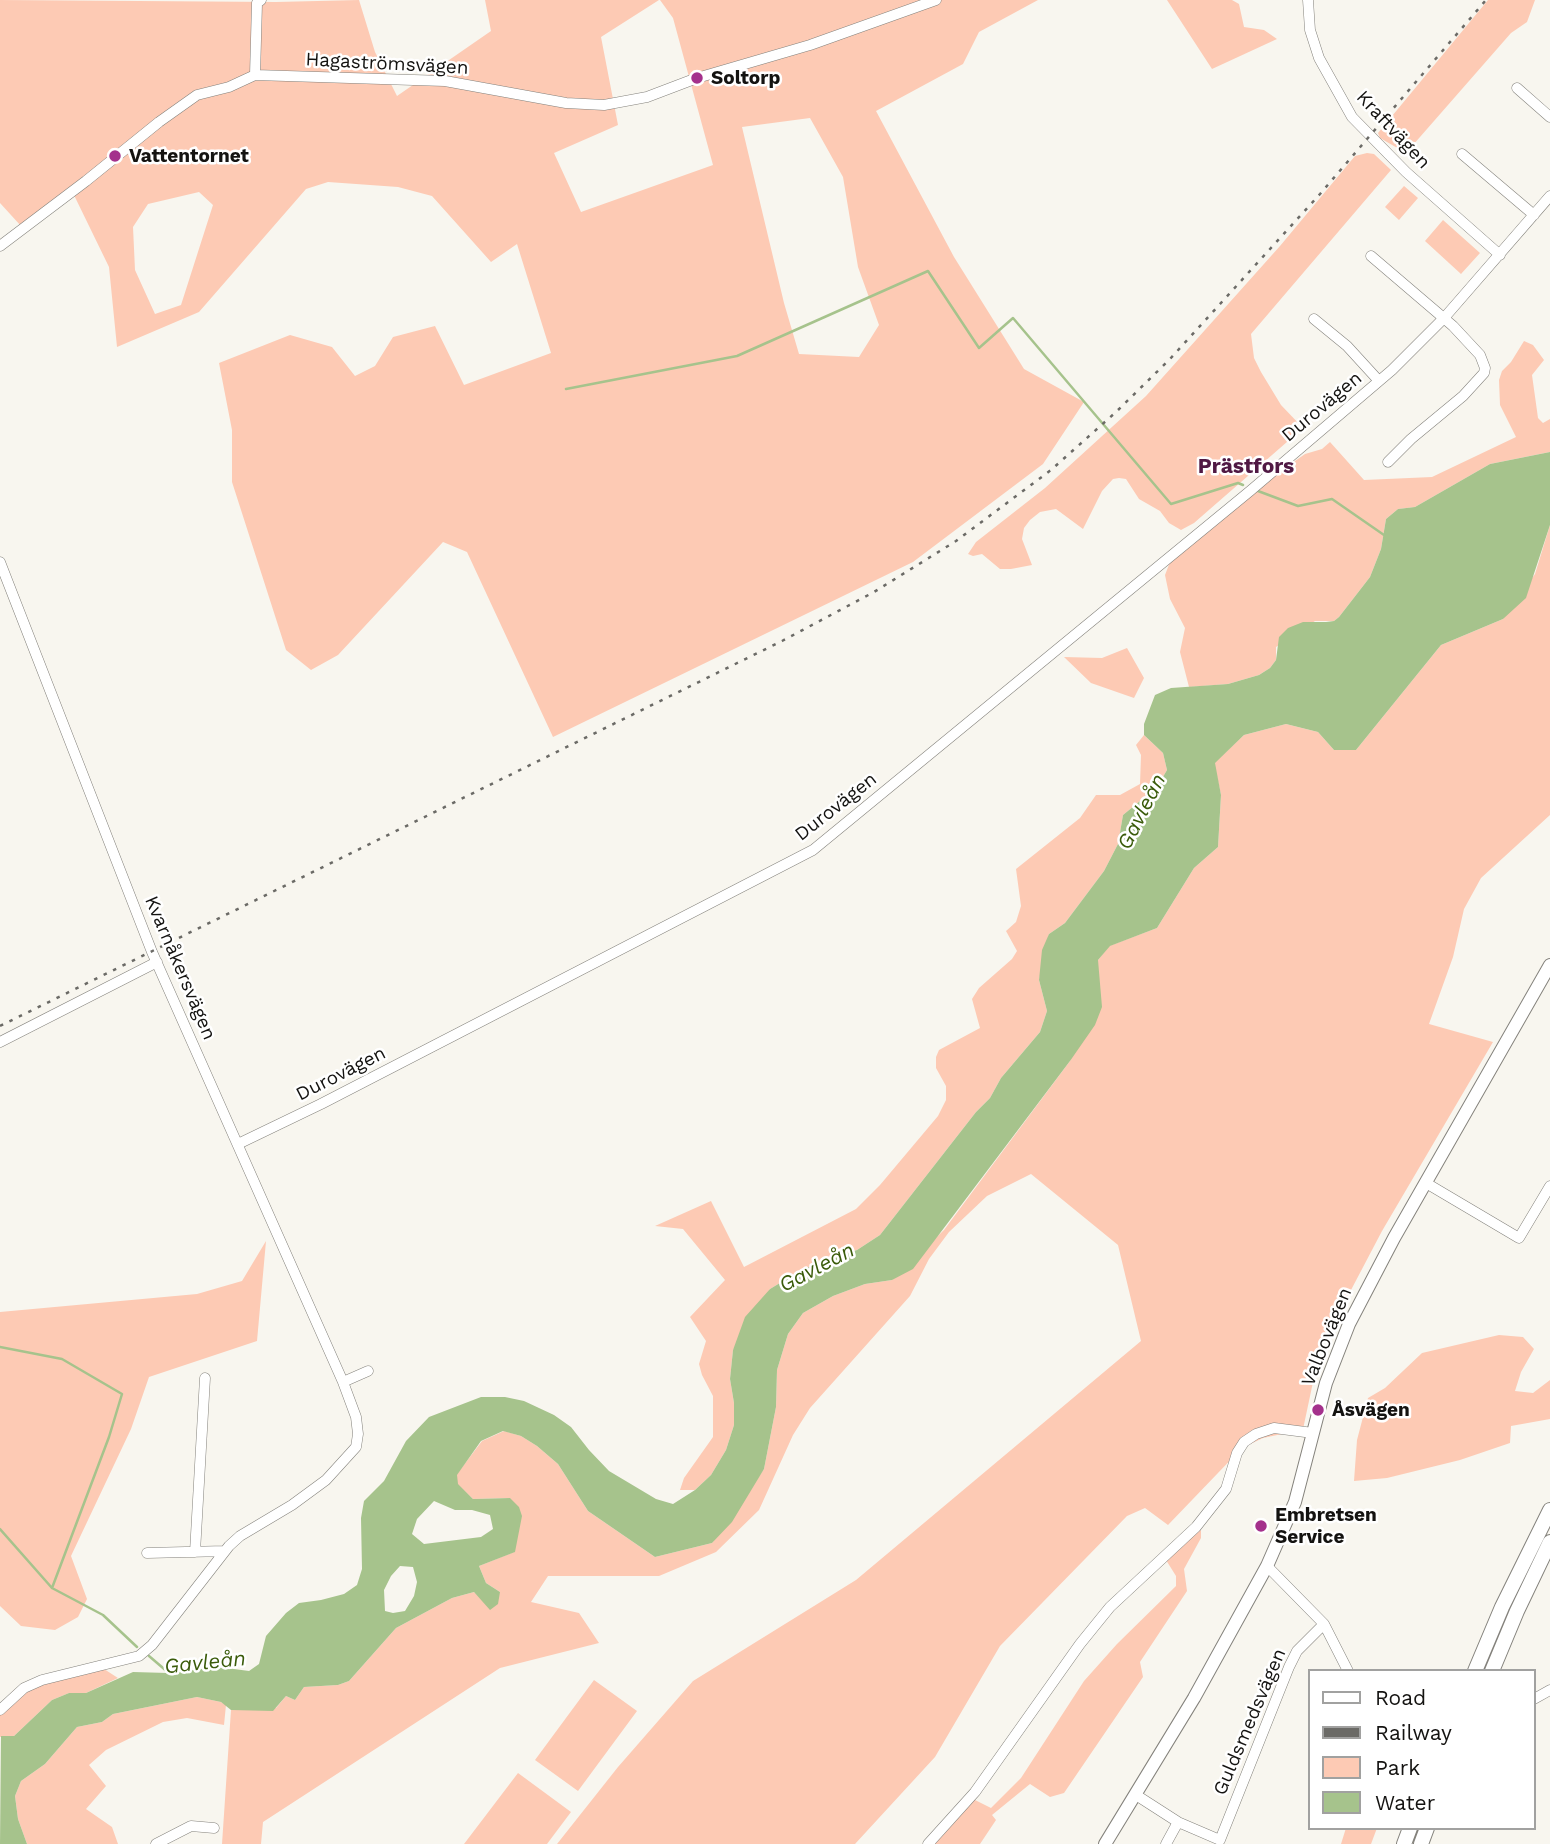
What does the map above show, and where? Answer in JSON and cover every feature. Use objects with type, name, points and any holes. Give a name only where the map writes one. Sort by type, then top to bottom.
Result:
[{"type":"highway","points":[[1476,1669],[1502,1607],[1550,1510]]},
{"type":"highway","points":[[1493,1669],[1550,1542]]},
{"type":"main road","name":"Valbovägen","points":[[1105,1844],[1194,1698],[1267,1566],[1295,1502],[1326,1383],[1349,1325],[1426,1183],[1546,981],[1550,965]]},
{"type":"street","points":[[255,75],[257,3],[261,0]]},
{"type":"street","name":"Hagaströmsvägen","points":[[0,246],[197,95],[229,87],[255,75],[445,80],[566,103],[604,105],[647,97],[697,78],[810,45],[936,0]]},
{"type":"street","name":"Kraftvägen","points":[[1308,0],[1310,30],[1316,51],[1352,117],[1406,172],[1500,255]]},
{"type":"street","points":[[1517,88],[1550,117]]},
{"type":"street","points":[[1462,155],[1534,215]]},
{"type":"street","name":"Durovägen","points":[[238,1144],[813,850],[1250,491],[1379,381],[1444,318],[1550,196]]},
{"type":"street","points":[[1371,256],[1444,318],[1480,355],[1485,364],[1483,373],[1463,396],[1388,462]]},
{"type":"street","name":"Durovägen","points":[[1314,320],[1347,346],[1379,381]]},
{"type":"street","name":"Kvarnåkersvägen","points":[[0,562],[156,962],[342,1382],[356,1417],[359,1434],[356,1447],[326,1480],[282,1512],[240,1536],[225,1551],[159,1637],[139,1656],[42,1680],[24,1688],[0,1710]]},
{"type":"street","points":[[0,1042],[156,962]]},
{"type":"street","points":[[1426,1183],[1519,1238],[1550,1186]]},
{"type":"street","points":[[342,1382],[368,1370]]},
{"type":"street","points":[[195,1552],[205,1378]]},
{"type":"street","points":[[928,1844],[991,1771],[1080,1644],[1110,1607],[1196,1527],[1226,1489],[1237,1453],[1244,1442],[1256,1434],[1274,1428],[1313,1433]]},
{"type":"street","points":[[147,1553],[225,1551]]},
{"type":"street","points":[[1267,1566],[1324,1624],[1347,1669]]},
{"type":"street","name":"Guldsmedsvägen","points":[[1136,1795],[1178,1822],[1220,1842],[1289,1667],[1297,1651],[1324,1624]]},
{"type":"street","points":[[1166,1844],[1178,1822]]},
{"type":"street","points":[[156,1844],[191,1826],[214,1828]]},
{"type":"green space","points":[[0,0],[359,0],[375,52],[397,96],[491,31],[485,0],[659,0],[601,37],[618,125],[554,153],[581,212],[713,165],[673,18],[660,0],[1038,0],[979,32],[963,64],[876,111],[954,257],[1024,369],[1084,402],[1043,464],[913,562],[553,737],[467,552],[443,542],[338,655],[311,670],[286,650],[232,482],[232,430],[219,363],[290,335],[332,347],[355,376],[375,366],[393,337],[435,326],[464,385],[551,353],[517,244],[491,262],[432,196],[398,187],[328,182],[306,189],[199,312],[117,347],[109,267],[72,191],[21,226],[0,203]],"holes":[[[810,118],[843,177],[858,267],[879,325],[859,357],[799,354],[784,303],[742,127]],[[199,192],[213,205],[181,305],[155,314],[135,270],[133,227],[148,204]]]},
{"type":"green space","points":[[1167,0],[1232,0],[1239,4],[1244,27],[1264,30],[1277,39],[1212,69]]},
{"type":"green space","points":[[1488,0],[1535,0],[1527,22],[1511,33],[1406,153],[1380,138],[1378,133]]},
{"type":"green space","points":[[1374,154],[1391,170],[1251,334],[1254,358],[1261,372],[1281,405],[1303,428],[1194,523],[1181,530],[1169,523],[1160,511],[1139,499],[1126,479],[1119,478],[1113,479],[1102,491],[1083,529],[1056,509],[1040,512],[1030,520],[1024,528],[1022,539],[1032,565],[1000,569],[982,554],[968,554],[976,542],[1045,488],[1146,396],[1280,246],[1355,156]]},
{"type":"green space","points":[[1404,186],[1418,198],[1399,220],[1385,207]]},
{"type":"green space","points":[[1443,220],[1480,253],[1461,274],[1425,241]]},
{"type":"green space","points":[[1524,341],[1533,345],[1544,360],[1532,375],[1538,418],[1543,423],[1550,419],[1550,452],[1490,464],[1415,507],[1398,509],[1386,519],[1381,549],[1370,577],[1339,617],[1334,621],[1315,621],[1276,647],[1276,660],[1259,675],[1228,684],[1189,687],[1180,652],[1185,628],[1170,599],[1165,575],[1170,562],[1285,468],[1305,454],[1322,449],[1330,442],[1364,480],[1432,477],[1516,437],[1500,405],[1499,380],[1502,371]]},
{"type":"green space","points":[[1550,525],[1550,815],[1481,878],[1464,909],[1453,957],[1429,1024],[1493,1042],[1382,1231],[1320,1349],[1302,1434],[1263,1438],[1242,1448],[1168,1525],[1145,1508],[1127,1516],[1000,1646],[935,1757],[855,1844],[557,1844],[618,1767],[693,1681],[856,1580],[1141,1341],[1118,1245],[1031,1174],[987,1196],[949,1232],[929,1259],[910,1296],[810,1408],[793,1435],[759,1510],[716,1552],[659,1576],[548,1576],[531,1602],[579,1613],[599,1643],[500,1668],[263,1822],[261,1844],[222,1844],[231,1710],[276,1708],[286,1696],[295,1700],[304,1687],[338,1685],[349,1681],[396,1628],[452,1598],[474,1592],[482,1599],[500,1592],[486,1583],[479,1566],[514,1552],[510,1498],[473,1499],[457,1484],[457,1474],[482,1441],[504,1431],[521,1436],[537,1446],[558,1464],[588,1511],[655,1557],[712,1543],[764,1469],[776,1407],[777,1370],[788,1334],[803,1313],[833,1296],[865,1284],[892,1280],[944,1230],[1070,1061],[1098,981],[1098,960],[1109,946],[1157,928],[1194,868],[1218,847],[1221,795],[1214,763],[1244,735],[1286,724],[1318,732],[1334,750],[1356,750],[1441,645],[1503,619],[1535,574]]},
{"type":"green space","points":[[1127,648],[1144,678],[1134,698],[1091,683],[1064,657],[1102,658]]},
{"type":"green space","points":[[1144,735],[1163,753],[1167,770],[1157,787],[1123,815],[1118,844],[1104,871],[1065,923],[1049,934],[1039,980],[1047,1011],[1040,1032],[1001,1078],[990,1098],[976,1112],[880,1235],[857,1250],[803,1269],[770,1289],[733,1350],[730,1379],[734,1425],[726,1450],[711,1475],[695,1490],[680,1490],[684,1478],[713,1437],[713,1396],[699,1364],[706,1341],[690,1317],[725,1280],[683,1229],[655,1226],[711,1201],[744,1267],[856,1209],[880,1185],[938,1116],[946,1100],[946,1086],[936,1068],[939,1050],[980,1028],[972,999],[979,988],[1012,959],[1017,951],[1006,931],[1016,922],[1021,906],[1016,869],[1080,818],[1096,795],[1120,795],[1140,784],[1141,755],[1136,745]]},
{"type":"green space","points":[[266,1241],[257,1341],[149,1377],[131,1429],[71,1556],[87,1599],[78,1617],[55,1630],[21,1626],[0,1606],[0,1312],[197,1294],[242,1281]]},
{"type":"green space","points":[[1499,1335],[1523,1337],[1534,1349],[1521,1372],[1515,1391],[1533,1393],[1550,1380],[1550,1419],[1511,1426],[1510,1443],[1460,1460],[1387,1478],[1354,1481],[1357,1440],[1368,1398],[1385,1388],[1422,1353]]},
{"type":"green space","points":[[1198,1526],[1201,1538],[1184,1569],[1187,1591],[1140,1662],[1143,1677],[1064,1793],[1050,1797],[1030,1784],[992,1815],[996,1820],[980,1844],[931,1844],[973,1799],[991,1808],[1021,1778],[1084,1681],[1176,1586],[1176,1576],[1166,1560]]},
{"type":"green space","points":[[104,1669],[118,1678],[86,1693],[69,1693],[52,1700],[14,1736],[0,1737],[0,1706],[13,1691],[36,1680]]},
{"type":"green space","points":[[594,1680],[637,1711],[578,1791],[535,1760]]},
{"type":"green space","points":[[197,1697],[226,1705],[224,1725],[187,1718],[163,1722],[106,1750],[89,1765],[106,1786],[86,1809],[112,1827],[118,1844],[27,1844],[18,1819],[15,1796],[21,1781],[45,1764],[77,1727],[102,1722],[113,1714]]},
{"type":"green space","points":[[518,1773],[571,1812],[547,1844],[464,1844]]},
{"type":"green space","points":[[1345,1830],[1376,1830],[1371,1844],[1341,1844]]},
{"type":"water","name":"Gavleån","points":[[1550,452],[1550,525],[1526,598],[1503,619],[1441,645],[1356,750],[1334,750],[1318,732],[1286,724],[1244,735],[1215,763],[1221,795],[1218,847],[1194,868],[1157,928],[1110,946],[1098,960],[1102,1007],[1095,1025],[1070,1061],[913,1269],[892,1280],[865,1284],[833,1296],[803,1313],[788,1334],[777,1370],[776,1407],[764,1469],[732,1522],[712,1543],[655,1557],[588,1511],[558,1464],[537,1446],[521,1436],[503,1431],[481,1441],[457,1475],[458,1484],[473,1499],[510,1498],[519,1507],[522,1516],[515,1552],[479,1566],[486,1583],[500,1592],[498,1604],[490,1610],[474,1592],[452,1598],[396,1628],[349,1681],[338,1685],[304,1687],[295,1700],[286,1696],[273,1711],[231,1710],[221,1702],[197,1697],[113,1714],[102,1722],[77,1727],[45,1764],[21,1781],[15,1796],[18,1819],[27,1844],[0,1844],[1,1736],[14,1736],[52,1700],[69,1693],[86,1693],[133,1672],[168,1673],[219,1667],[249,1671],[259,1664],[266,1636],[286,1613],[299,1603],[344,1594],[357,1585],[362,1569],[361,1518],[364,1501],[384,1481],[406,1441],[429,1417],[481,1397],[505,1397],[524,1401],[554,1415],[571,1427],[609,1471],[656,1499],[673,1504],[695,1490],[711,1475],[726,1450],[734,1425],[730,1379],[733,1350],[745,1317],[770,1289],[803,1269],[857,1250],[880,1235],[976,1112],[990,1098],[1001,1078],[1040,1032],[1047,1011],[1039,980],[1042,950],[1049,934],[1065,923],[1104,871],[1118,844],[1123,815],[1157,787],[1167,770],[1163,753],[1144,735],[1144,724],[1155,695],[1171,688],[1228,684],[1259,675],[1270,668],[1276,660],[1279,637],[1288,628],[1303,622],[1334,621],[1339,617],[1370,577],[1381,549],[1386,519],[1398,509],[1415,507],[1490,464]],"holes":[[[434,1501],[455,1510],[472,1510],[490,1515],[493,1529],[481,1537],[424,1544],[412,1534],[417,1519]],[[400,1566],[413,1567],[417,1582],[414,1596],[405,1611],[393,1613],[385,1611],[384,1590]]]},
{"type":"waterway","points":[[566,389],[737,356],[928,271],[979,348],[1013,318],[1171,504],[1238,483],[1243,485]]},
{"type":"waterway","points":[[1258,491],[1298,506],[1332,499],[1384,535]]},
{"type":"waterway","points":[[0,1347],[62,1359],[122,1394],[109,1437],[52,1588]]},
{"type":"waterway","points":[[0,1529],[52,1588],[103,1615],[137,1647]]},
{"type":"waterway","name":"Gavleån","points":[[149,1656],[170,1674]]},
{"type":"railway","points":[[0,1026],[782,641],[874,592],[956,541],[1051,470],[1170,359],[1320,194],[1486,0]]},
{"type":"place","name":"Soltorp","points":[[697,78]]},
{"type":"place","name":"Vattentornet","points":[[115,156]]},
{"type":"place","name":"Åsvägen","points":[[1318,1410]]},
{"type":"place","name":"Embretsen Service","points":[[1261,1526]]},
{"type":"district","name":"Prästfors","points":[[1246,467]]}]
